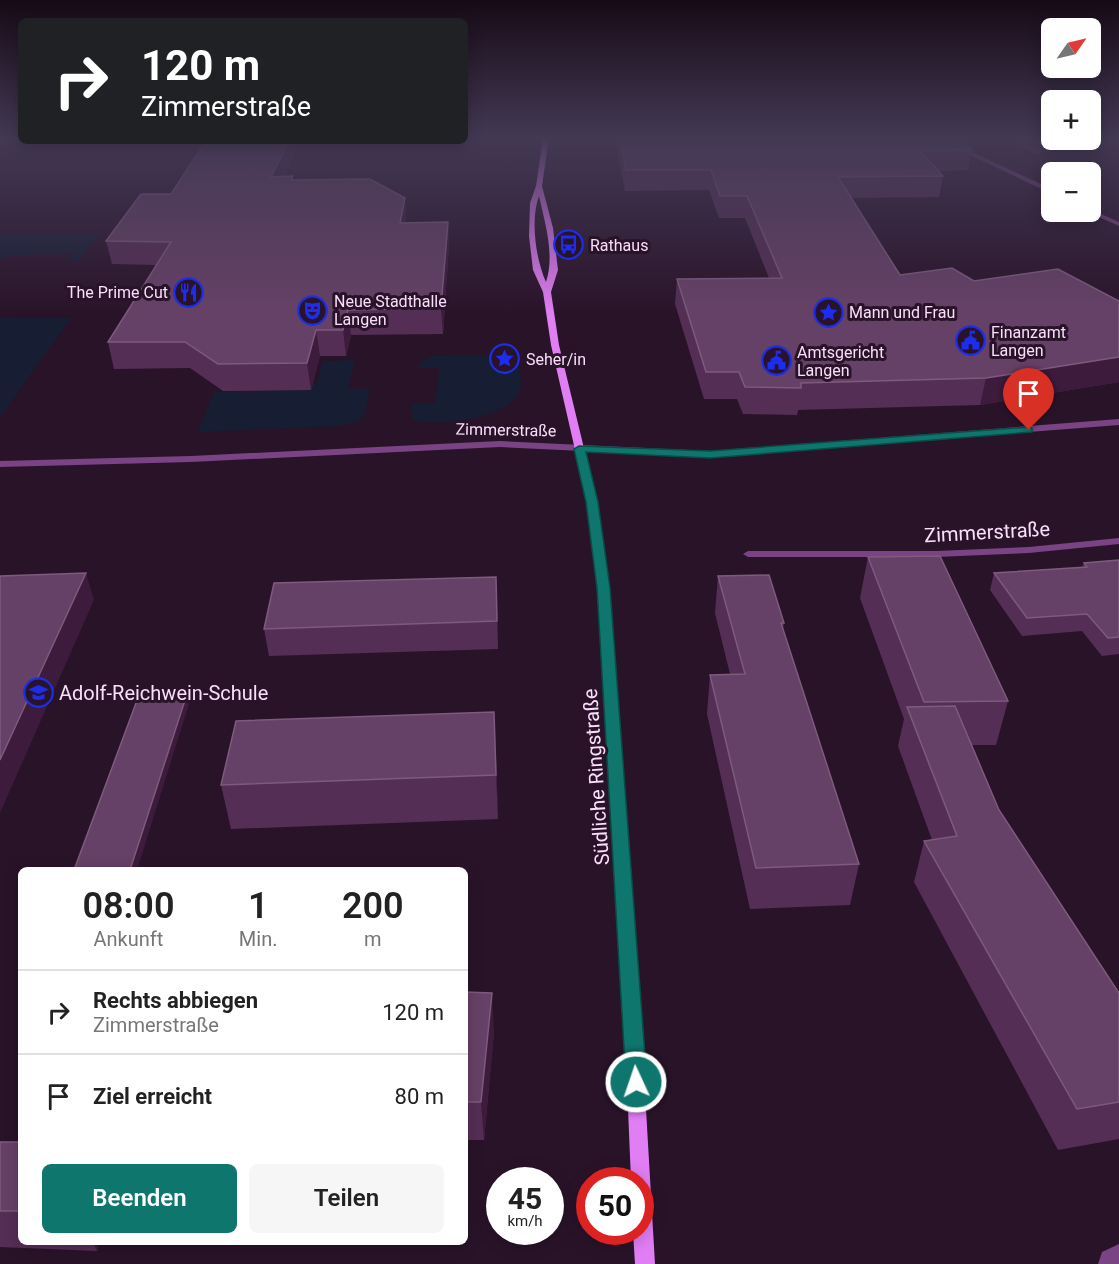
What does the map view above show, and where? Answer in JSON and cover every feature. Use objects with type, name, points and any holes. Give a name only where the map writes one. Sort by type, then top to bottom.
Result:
[{"type":"main road","name":"Südliche Ringstraße","points":[[535,197],[532,236],[537,270],[547,292],[555,345],[592,502],[603,588],[632,989],[645,1264]]},
{"type":"main road","name":"Südliche Ringstraße","points":[[542,197],[550,228],[554,270],[547,292]]},
{"type":"street","points":[[1101,216],[1119,224]]},
{"type":"street","name":"Zimmerstraße","points":[[0,464],[190,459],[491,444],[710,454],[1119,422]]},
{"type":"street","name":"Zimmerstraße","points":[[748,554],[936,554],[1029,550],[1119,541]]},
{"type":"street","points":[[1108,1264],[1109,1259],[1119,1254]]},
{"type":"shaded area","points":[[0,234],[99,234],[79,261],[68,261],[73,254],[9,255],[0,261]]},
{"type":"shaded area","points":[[0,317],[71,318],[0,417]]},
{"type":"shaded area","points":[[433,356],[517,356],[521,385],[514,399],[503,408],[472,419],[423,422],[411,419],[412,404],[435,403],[439,368],[417,368],[422,361]]},
{"type":"shaded area","points":[[355,360],[348,389],[370,389],[364,416],[356,422],[339,426],[198,432],[214,392],[311,389],[312,384],[316,384],[323,361]]},
{"type":"building","points":[[139,197],[403,197],[405,198],[400,223],[448,222],[441,308],[348,310],[343,330],[316,330],[307,363],[218,364],[185,342],[108,342],[171,242],[106,241]]},
{"type":"building","points":[[747,197],[851,197],[900,275],[952,268],[974,281],[1058,269],[1119,301],[1119,357],[986,378],[801,383],[801,388],[745,387],[739,372],[706,372],[677,279],[782,278]]},
{"type":"building","points":[[940,556],[1008,701],[924,702],[868,557]]},
{"type":"building","points":[[1119,560],[1119,637],[1108,638],[1087,614],[1027,618],[994,573],[1087,567],[1084,563]]},
{"type":"building","points":[[86,573],[0,760],[0,576]]},
{"type":"building","points":[[769,575],[784,623],[781,623],[859,864],[756,868],[710,675],[745,674],[718,576]]},
{"type":"building","points":[[496,577],[497,621],[264,629],[274,583]]},
{"type":"building","points":[[187,694],[131,867],[75,867],[139,695]]},
{"type":"building","points":[[955,706],[999,810],[1119,993],[1119,1102],[1077,1109],[924,841],[957,836],[907,707]]},
{"type":"building","points":[[494,712],[496,775],[221,785],[236,721]]},
{"type":"building","points":[[468,992],[492,993],[481,1102],[468,1102]]},
{"type":"building","points":[[0,1142],[18,1142],[18,1211],[0,1211]]},
{"type":"place","name":"Rathaus","points":[[569,245]]},
{"type":"place","name":"The Prime Cut","points":[[189,292]]},
{"type":"place","name":"Neue Stadthalle Langen","points":[[313,310]]},
{"type":"place","name":"Mann und Frau","points":[[828,312]]},
{"type":"place","name":"Finanzamt Langen","points":[[970,341]]},
{"type":"place","name":"Seher/in","points":[[505,359]]},
{"type":"place","name":"Amtsgericht Langen","points":[[776,361]]},
{"type":"place","name":"Adolf-Reichwein-Schule","points":[[38,693]]},
{"type":"route","points":[[636,1082],[632,989],[603,588],[592,502],[579,449],[710,454],[790,450],[1029,430]]}]
